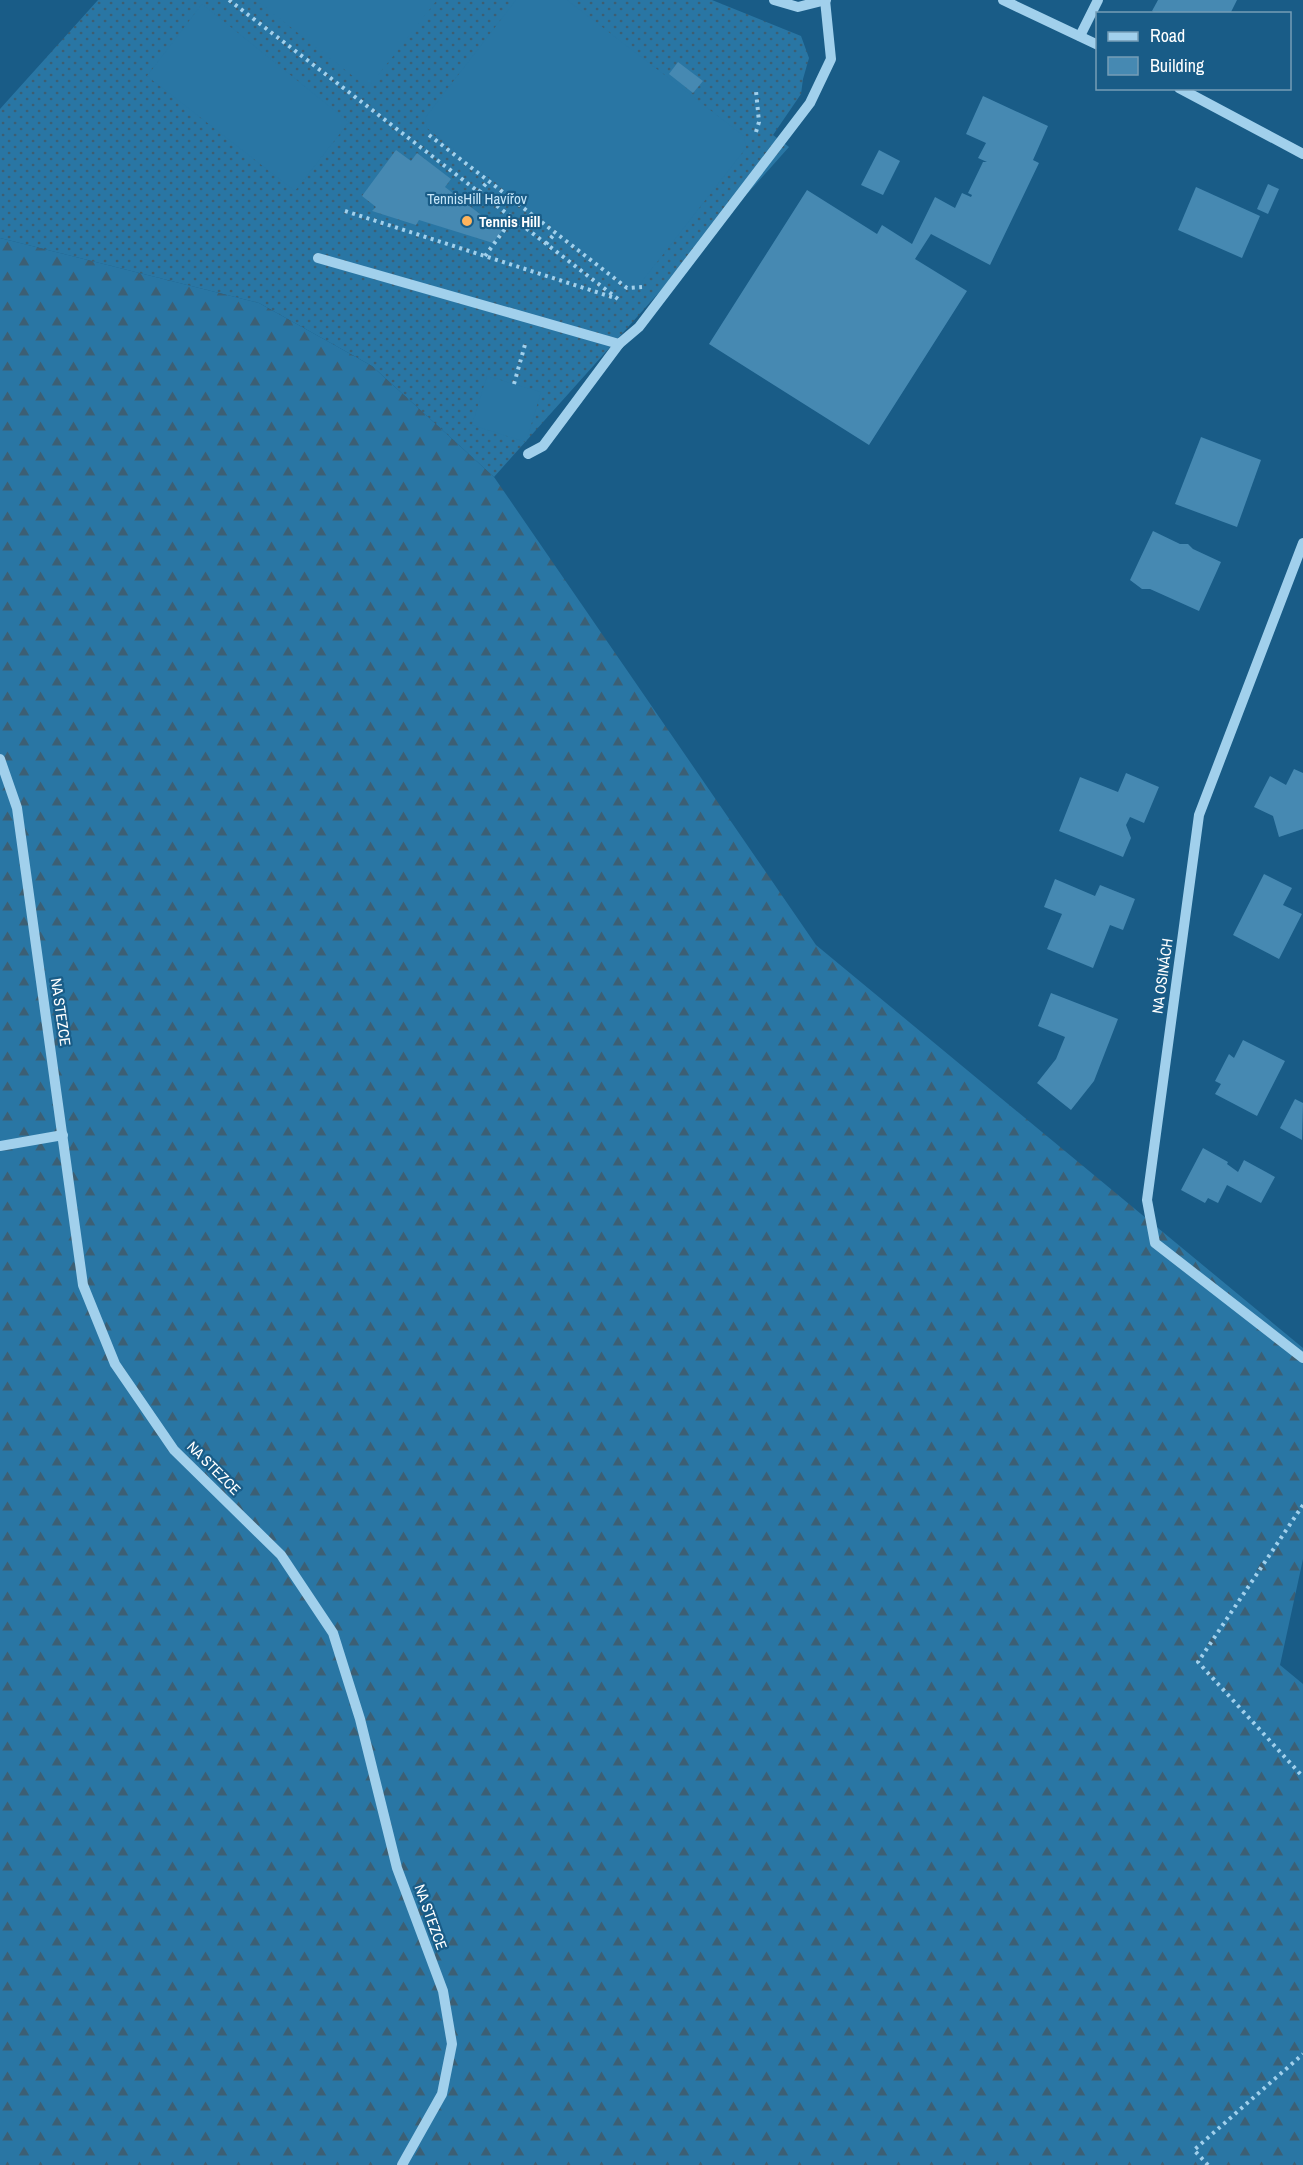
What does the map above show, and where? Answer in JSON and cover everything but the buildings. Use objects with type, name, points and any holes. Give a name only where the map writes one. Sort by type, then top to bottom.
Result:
[{"type":"street","points":[[528,454],[543,446],[619,344],[639,327],[810,104],[831,59],[826,0],[798,7],[774,0]]},
{"type":"street","points":[[1003,0],[1096,44]]},
{"type":"street","points":[[1080,36],[1098,0]]},
{"type":"street","points":[[1183,90],[1303,153]]},
{"type":"street","points":[[318,258],[619,344]]},
{"type":"street","name":"NA OSINÁCH","points":[[1303,543],[1199,815],[1148,1200],[1155,1243],[1303,1358]]},
{"type":"street","name":"NA STEZCE","points":[[0,759],[17,808],[83,1285],[115,1364],[174,1450],[281,1555],[333,1633],[360,1719],[397,1868],[443,1991],[452,2044],[442,2094],[402,2165]]},
{"type":"street","points":[[0,1146],[63,1135]]},
{"type":"path","points":[[229,0],[618,299],[345,211]]},
{"type":"path","points":[[754,142],[759,122],[756,91]]},
{"type":"path","points":[[429,135],[627,288],[642,287],[649,278]]},
{"type":"path","points":[[479,192],[488,181]]},
{"type":"path","points":[[485,256],[513,218]]},
{"type":"path","points":[[546,244],[555,232]]},
{"type":"path","points":[[514,384],[532,320]]},
{"type":"path","points":[[1303,1506],[1198,1662],[1303,1777]]},
{"type":"path","points":[[1208,2165],[1194,2150],[1303,2054]]},
{"type":"green space","name":"TennisHill Havířov","points":[[98,0],[712,0],[801,36],[809,58],[801,94],[773,135],[789,147],[494,477],[372,366],[259,303],[0,238],[0,109]]},
{"type":"green space","points":[[256,0],[437,0],[368,88]]},
{"type":"green space","points":[[516,0],[567,0],[744,136],[746,148],[640,284],[628,287],[427,128],[425,118]]},
{"type":"green space","points":[[202,4],[349,122],[295,191],[147,76]]},
{"type":"green space","points":[[0,238],[259,303],[372,366],[494,477],[816,945],[1303,1348],[1303,1559],[1280,1665],[1303,1684],[1303,2165],[0,2165]]},
{"type":"green space","points":[[487,376],[541,392],[526,442],[472,425]]},
{"type":"place","name":"Tennis Hill","points":[[467,221]]}]
